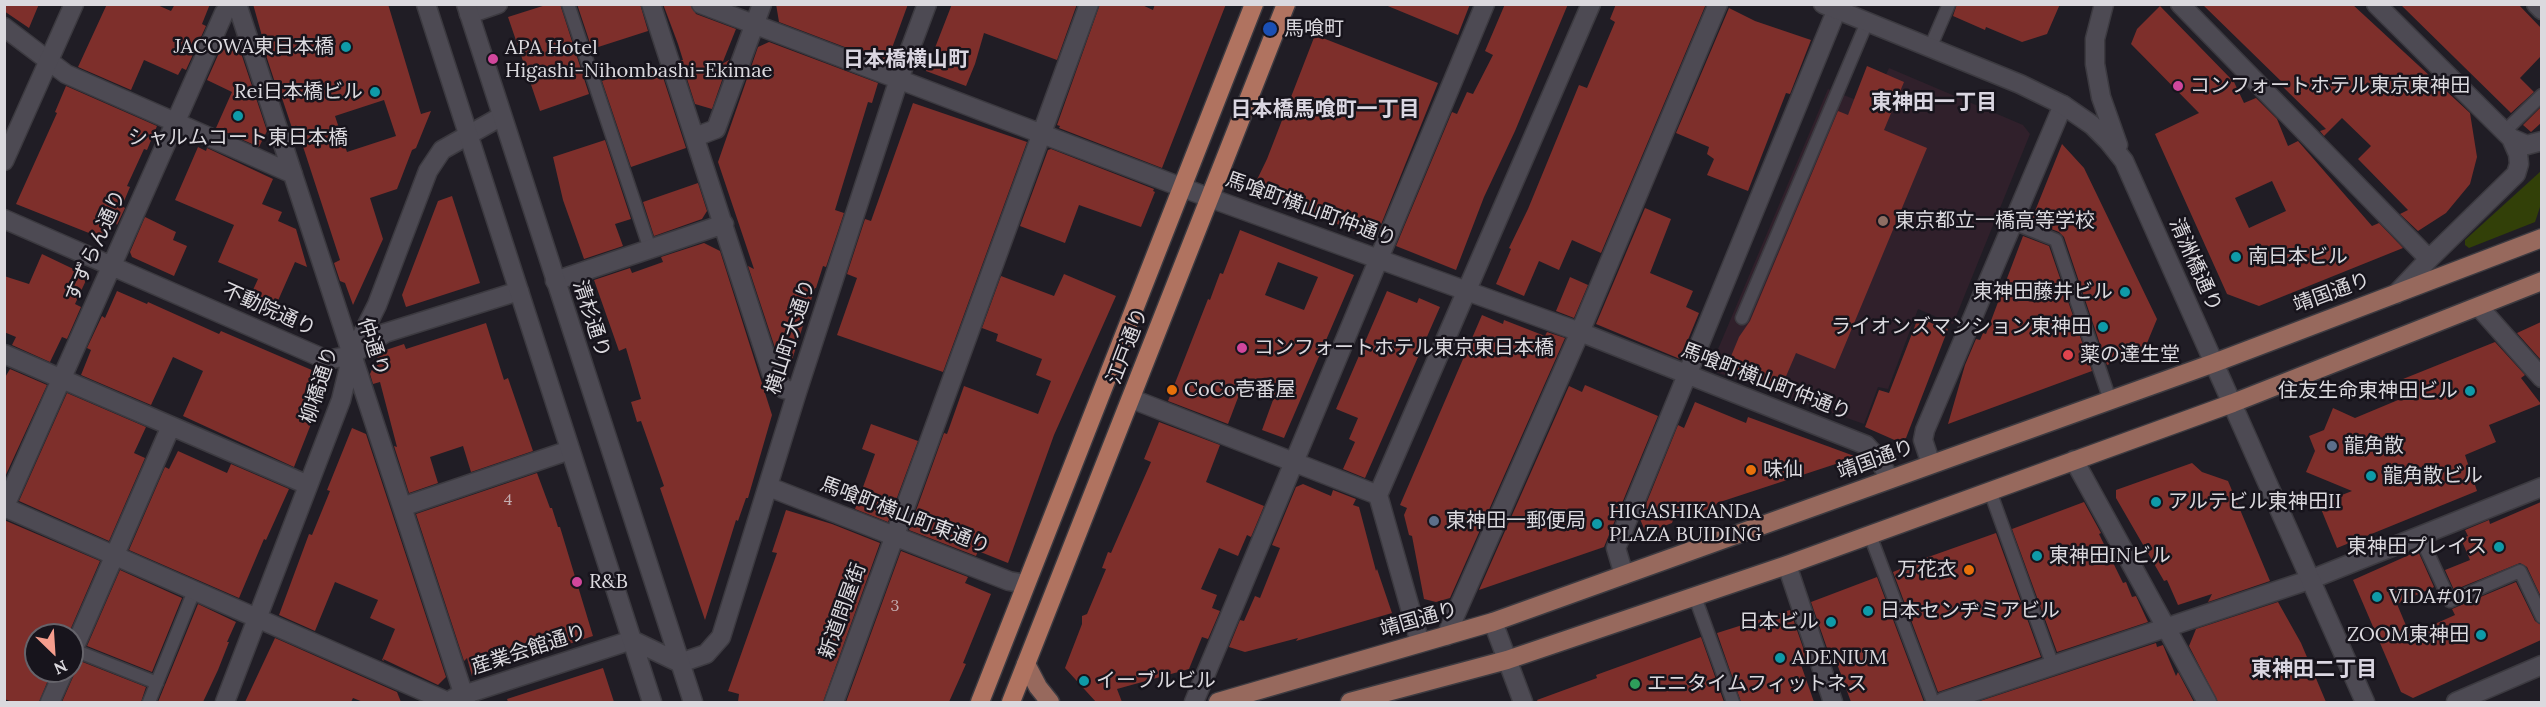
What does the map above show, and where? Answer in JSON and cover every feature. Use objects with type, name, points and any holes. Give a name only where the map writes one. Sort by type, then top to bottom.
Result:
[{"type":"highway","name":"江戸通り","points":[[980,702],[1254,4]]},
{"type":"highway","name":"江戸通り","points":[[1011,702],[1286,4]]},
{"type":"main road","name":"靖国通り","points":[[1218,702],[1494,622],[2214,363],[2541,238]]},
{"type":"main road","points":[[1350,702],[1507,660],[1787,565],[2234,403],[2541,281]]},
{"type":"main road","points":[[1026,664],[1038,687],[1050,702]]},
{"type":"street","points":[[4,161],[74,4]]},
{"type":"street","name":"すずらん通り","points":[[5,508],[224,13],[231,4]]},
{"type":"street","name":"仲通り","points":[[237,4],[465,699]]},
{"type":"street","points":[[426,4],[652,702]]},
{"type":"street","points":[[468,9],[498,4]]},
{"type":"street","points":[[651,4],[771,372],[784,388],[797,392]]},
{"type":"street","name":"馬喰町横山町仲通り","points":[[701,4],[1210,198],[1580,332],[1866,444],[1890,479]]},
{"type":"street","points":[[695,137],[716,129],[762,4]]},
{"type":"street","name":"横山町大通り","points":[[679,661],[706,654],[721,637],[797,392],[899,80],[927,4]]},
{"type":"street","name":"新道問屋街","points":[[834,702],[1089,4]]},
{"type":"street","points":[[1194,702],[1485,4]]},
{"type":"street","points":[[1420,643],[1378,495],[1591,4]]},
{"type":"street","points":[[1446,636],[1580,332],[1718,4]]},
{"type":"street","points":[[2104,4],[2095,39],[2097,80],[2106,116],[2124,161]]},
{"type":"street","points":[[2180,4],[2429,259]]},
{"type":"street","points":[[2376,4],[2508,134],[2527,144],[2541,141]]},
{"type":"street","points":[[2536,4],[2541,10]]},
{"type":"street","points":[[1624,575],[1616,548],[1688,375],[1833,6]]},
{"type":"street","name":"清洲橋通り","points":[[1833,6],[2020,84],[2063,105],[2092,125],[2124,161],[2234,403],[2365,702]]},
{"type":"street","name":"清杉通り","points":[[468,9],[693,702]]},
{"type":"street","points":[[4,27],[66,74],[293,174]]},
{"type":"street","points":[[1931,464],[1923,440],[1925,430],[2063,105]]},
{"type":"street","name":"柳橋通り","points":[[225,702],[341,400],[352,355],[377,305],[428,171],[442,150],[502,116]]},
{"type":"street","points":[[2396,294],[2516,174],[2519,164],[2518,154],[2508,134]]},
{"type":"street","name":"不動院通り","points":[[4,219],[327,360],[352,355],[385,333],[519,291]]},
{"type":"street","points":[[555,281],[724,224]]},
{"type":"street","points":[[2479,307],[2541,378]]},
{"type":"street","points":[[4,354],[308,485]]},
{"type":"street","points":[[1132,399],[1378,495]]},
{"type":"street","points":[[84,626],[171,426]]},
{"type":"street","points":[[402,507],[570,450]]},
{"type":"street","points":[[2074,460],[2207,702]]},
{"type":"street","name":"馬喰町横山町東通り","points":[[769,488],[1009,581],[1026,584]]},
{"type":"street","points":[[1943,702],[2312,579],[2541,488]]},
{"type":"street","points":[[5,508],[444,702]]},
{"type":"street","points":[[1787,565],[1833,702]]},
{"type":"street","points":[[1494,622],[1523,702]]},
{"type":"street","points":[[632,640],[679,661]]},
{"type":"street","name":"産業会館通り","points":[[444,702],[465,699],[632,640]]},
{"type":"street","points":[[2456,702],[2541,665]]},
{"type":"street","points":[[50,702],[59,683]]},
{"type":"lane","points":[[568,4],[650,249]]},
{"type":"lane","points":[[1930,48],[1948,4]]},
{"type":"lane","points":[[1742,318],[1868,22]]},
{"type":"lane","points":[[2508,134],[2541,95]]},
{"type":"lane","points":[[2013,223],[2056,240],[2110,400]]},
{"type":"lane","points":[[1990,491],[2053,666]]},
{"type":"lane","points":[[1870,535],[1933,702]]},
{"type":"lane","points":[[2420,536],[2450,601],[2520,571],[2541,617]]},
{"type":"lane","points":[[149,702],[194,591]]},
{"type":"lane","points":[[1695,597],[1733,702]]},
{"type":"lane","points":[[84,656],[157,683]]},
{"type":"shaded area","name":"東京都立一橋高等学校","points":[[1889,68],[2023,125],[2030,134],[1953,324],[1918,309],[1888,389],[1878,387],[1864,424],[1716,372],[1713,361],[1828,89],[1872,106]]},
{"type":"green space","points":[[2541,171],[2541,204],[2535,222],[2469,248],[2465,245],[2465,240]]},
{"type":"building","points":[[4,4],[39,4],[29,28],[4,11]]},
{"type":"building","points":[[107,4],[155,4],[171,11],[175,4],[210,4],[202,24],[206,26],[186,70],[182,68],[178,75],[144,60],[131,90],[78,67]]},
{"type":"building","points":[[253,4],[388,4],[421,114],[431,111],[416,148],[412,150],[397,189],[370,198],[383,239],[353,305],[345,283],[340,281],[334,263],[340,260],[296,125],[293,131],[282,98],[281,101],[260,37],[262,36]],"holes":[[[384,100],[396,136],[347,152],[335,116]]]},
{"type":"building","points":[[549,4],[560,4],[589,94],[540,111],[508,17]]},
{"type":"building","points":[[577,4],[640,4],[648,31],[592,49]]},
{"type":"building","points":[[663,4],[690,4],[696,14],[736,29],[722,64],[729,60],[712,109],[695,104],[678,44]]},
{"type":"building","points":[[776,4],[908,4],[888,59],[885,58],[884,62],[779,22]]},
{"type":"building","points":[[952,4],[1077,4],[1057,60],[984,33],[966,86],[926,71]]},
{"type":"building","points":[[1100,4],[1140,4],[1153,10],[1155,4],[1226,4],[1162,168],[1059,128],[1060,126],[1057,125]]},
{"type":"building","points":[[1383,4],[1470,4],[1458,35]]},
{"type":"building","points":[[1505,4],[1568,4],[1515,131],[1484,197],[1456,270],[1396,246],[1452,112],[1457,114],[1467,92],[1473,94],[1493,55],[1485,51]]},
{"type":"building","points":[[1616,4],[1706,4],[1601,253],[1572,240],[1559,270],[1539,261],[1524,296],[1496,284],[1511,249],[1509,248],[1528,209],[1579,85],[1587,88],[1615,22],[1610,19]]},
{"type":"building","points":[[1957,4],[2060,4],[2047,34],[2022,42],[1986,27],[1985,30],[1953,16]]},
{"type":"building","points":[[2202,4],[2352,4],[2470,113],[2477,157],[2470,184],[2446,213],[2418,231],[2400,214],[2408,210],[2358,159],[2371,146],[2342,118],[2324,136],[2320,131],[2326,129],[2283,87],[2285,85]]},
{"type":"building","points":[[2400,4],[2518,4],[2541,28],[2541,56],[2520,78],[2534,92],[2511,113]]},
{"type":"building","points":[[2160,6],[2234,82],[2244,103],[2256,98],[2277,119],[2288,146],[2298,141],[2372,226],[2379,223],[2403,248],[2259,306],[2227,294],[2155,134],[2199,113],[2131,44],[2137,29]],"holes":[[[2272,181],[2286,211],[2249,228],[2235,198]]]},
{"type":"building","points":[[1729,8],[1755,21],[1811,40],[1790,94],[1786,93],[1748,191],[1707,175],[1714,159],[1707,154],[1709,147],[1676,133]]},
{"type":"building","points":[[1315,35],[1438,83],[1376,237],[1372,238],[1252,190],[1267,159]]},
{"type":"building","points":[[226,37],[238,44],[267,131],[259,147],[216,128],[232,92],[207,80]]},
{"type":"building","points":[[769,42],[878,83],[872,103],[868,102],[835,210],[844,213],[826,267],[823,266],[815,288],[792,360],[778,357],[748,266],[754,269],[718,162],[758,47]]},
{"type":"building","points":[[1867,66],[1904,82],[1884,130],[1927,148],[1835,369],[1796,353],[1781,388],[1727,366],[1739,337],[1750,321],[1838,111],[1848,115]]},
{"type":"building","points":[[660,68],[686,148],[631,167],[602,81],[623,74],[625,80]]},
{"type":"building","points":[[66,86],[157,126],[127,186],[130,187],[122,206],[125,208],[117,225],[113,217],[104,239],[16,204],[57,113],[55,112]]},
{"type":"building","points":[[913,103],[1027,142],[943,372],[837,335],[857,278],[847,274],[865,219],[871,221]]},
{"type":"building","points":[[2541,107],[2541,123],[2531,132],[2523,125]]},
{"type":"building","points":[[605,140],[631,219],[615,224],[623,246],[584,259],[563,200],[553,157]]},
{"type":"building","points":[[2062,144],[2084,168],[2157,319],[2142,355],[2129,361],[2128,357],[2107,365],[2064,237],[2059,232],[2031,221]]},
{"type":"building","points":[[198,147],[206,151],[207,148],[273,179],[262,204],[282,212],[278,221],[296,229],[307,267],[295,262],[273,312],[248,301],[258,279],[218,262],[234,225],[175,200]]},
{"type":"building","points":[[1051,149],[1154,189],[1155,192],[1141,227],[1079,205],[1065,243],[1020,226],[1048,150]]},
{"type":"building","points":[[698,183],[707,211],[702,219],[654,236],[643,202]]},
{"type":"building","points":[[452,196],[480,283],[406,307],[402,295],[438,201]]},
{"type":"building","points":[[1645,208],[1671,219],[1650,273],[1693,291],[1686,307],[1699,313],[1680,359],[1596,324]]},
{"type":"building","points":[[145,217],[176,232],[173,240],[187,246],[174,276],[132,257],[130,252]]},
{"type":"building","points":[[1240,230],[1354,275],[1284,438],[1262,430],[1273,400],[1242,387],[1228,424],[1168,401],[1208,299],[1210,300],[1220,273],[1223,274]],"holes":[[[1278,262],[1318,277],[1304,310],[1265,295]]]},
{"type":"building","points":[[2023,236],[2049,246],[2092,371],[1948,424],[1965,365],[1976,339],[1980,340],[1983,333],[1986,334]]},
{"type":"building","points":[[704,243],[720,251],[772,415],[748,498],[746,498],[738,521],[736,520],[705,620],[660,488],[664,486],[641,421],[637,422],[631,402],[641,399],[626,348],[619,351],[594,280],[630,268],[632,273],[663,262],[661,257]]},
{"type":"building","points":[[42,254],[88,276],[75,304],[81,307],[67,339],[62,337],[50,362],[12,345],[16,337],[4,332],[4,276],[29,284]]},
{"type":"building","points":[[1064,274],[1116,296],[1054,435],[1008,563],[978,551],[976,556],[909,530],[944,433],[947,434],[964,386],[1038,414],[1051,381],[1036,375],[1042,359],[996,341],[998,334],[982,328],[1001,276],[1054,296]]},
{"type":"building","points":[[1570,277],[1588,285],[1574,318],[1556,311]]},
{"type":"building","points":[[117,291],[147,304],[148,302],[219,334],[221,331],[321,374],[326,386],[294,467],[183,416],[203,371],[173,357],[151,405],[81,375],[91,350],[87,348],[102,316],[105,318]]},
{"type":"building","points":[[1387,291],[1417,303],[1419,298],[1440,307],[1365,478],[1343,469],[1355,442],[1349,439],[1358,418],[1336,409]]},
{"type":"building","points":[[1482,315],[1503,324],[1504,320],[1545,336],[1547,332],[1565,338],[1450,598],[1436,602],[1424,599],[1412,536],[1409,535],[1404,515],[1407,508],[1400,505]]},
{"type":"building","points":[[1918,318],[1948,329],[1906,438],[1899,442],[1865,427],[1879,390],[1889,393]]},
{"type":"building","points":[[2541,322],[2541,360],[2517,333]]},
{"type":"building","points":[[486,323],[504,380],[508,378],[533,451],[471,472],[463,446],[430,457],[438,483],[409,493],[394,446],[397,447],[380,382],[373,384],[370,374],[380,352],[404,344],[406,349]]},
{"type":"building","points":[[2495,342],[2525,375],[2521,378],[2541,404],[2489,425],[2496,442],[2465,455],[2477,491],[2337,548],[2319,504],[2352,491],[2306,472],[2315,451],[2309,436],[2324,430],[2333,408],[2355,418],[2410,395],[2403,379]]},
{"type":"building","points":[[10,369],[47,385],[4,479],[4,379]]},
{"type":"building","points":[[1585,385],[1658,416],[1604,547],[1479,590],[1569,386],[1582,392]]},
{"type":"building","points":[[67,393],[146,427],[134,453],[145,458],[109,541],[19,501]]},
{"type":"building","points":[[1695,402],[1746,423],[1748,417],[1857,457],[1717,503],[1715,507],[1673,520],[1672,523],[1646,533],[1640,519],[1678,425],[1684,428]]},
{"type":"building","points":[[1159,422],[1220,445],[1206,482],[1264,506],[1251,537],[1247,535],[1238,556],[1219,548],[1201,589],[1217,595],[1212,608],[1220,611],[1208,639],[1202,637],[1189,669],[1117,689],[1122,702],[1096,702],[1065,668],[1082,624],[1082,616],[1087,614],[1106,569],[1102,568],[1108,552],[1111,553],[1151,462],[1144,459]]},
{"type":"building","points":[[871,424],[918,441],[888,522],[855,509],[875,454],[862,449]]},
{"type":"building","points":[[352,428],[366,434],[446,677],[438,685],[382,660],[395,629],[370,618],[378,600],[335,582],[315,631],[279,615],[309,534],[312,535],[330,491],[327,490]]},
{"type":"building","points":[[178,451],[227,473],[231,464],[289,489],[266,540],[264,539],[239,598],[129,550],[165,467],[169,469]]},
{"type":"building","points":[[2192,463],[2202,472],[2228,481],[2270,581],[2208,602],[2212,594],[2178,605],[2167,580],[2164,581],[2116,498],[2116,490]]},
{"type":"building","points":[[537,473],[558,527],[560,527],[593,636],[472,676],[467,658],[464,661],[416,514]]},
{"type":"building","points":[[1303,484],[1331,496],[1333,490],[1356,499],[1353,505],[1359,507],[1376,571],[1377,569],[1392,613],[1296,641],[1298,638],[1245,652],[1229,647],[1240,620],[1244,621],[1255,596],[1260,598],[1280,548],[1272,545],[1296,487]]},
{"type":"building","points":[[2084,502],[2101,533],[2099,534],[2123,583],[2126,582],[2132,597],[2136,596],[2148,622],[2057,652],[2012,529]]},
{"type":"building","points":[[2541,502],[2541,597],[2527,567],[2520,563],[2454,590],[2445,570],[2470,560],[2461,539],[2468,536],[2465,530],[2489,520],[2490,524]]},
{"type":"building","points":[[786,510],[832,524],[880,543],[823,702],[738,702],[739,694],[728,691],[777,553],[772,552]]},
{"type":"building","points":[[4,520],[100,561],[73,623],[24,623],[24,683],[47,683],[39,702],[13,702],[4,699]]},
{"type":"building","points":[[1996,533],[2041,657],[1938,692],[1893,572]]},
{"type":"building","points":[[901,551],[968,577],[965,583],[991,594],[963,663],[966,664],[949,702],[846,702]]},
{"type":"building","points":[[2418,551],[2434,587],[2397,604],[2410,635],[2455,615],[2452,609],[2516,582],[2535,621],[2541,625],[2541,640],[2413,698],[2401,692],[2353,580]]},
{"type":"building","points":[[120,570],[182,598],[152,672],[87,646]]},
{"type":"building","points":[[1877,577],[1924,702],[1851,702],[1832,650],[1828,651],[1811,602]]},
{"type":"building","points":[[2278,602],[2301,643],[2326,702],[2218,702],[2189,646],[2196,629]]},
{"type":"building","points":[[198,604],[236,622],[218,670],[203,702],[158,702]]},
{"type":"building","name":"ADENIUM","points":[[1790,610],[1807,659],[1800,662],[1814,702],[1741,702],[1717,633]]},
{"type":"building","points":[[1701,637],[1724,702],[1538,702],[1537,700],[1597,678],[1596,675]]},
{"type":"building","points":[[275,638],[397,692],[401,702],[363,702],[353,698],[351,702],[245,702]]},
{"type":"building","points":[[2156,643],[2157,647],[2163,645],[2176,676],[2178,672],[2194,702],[1977,702]]},
{"type":"building","points":[[84,663],[146,687],[141,702],[62,702],[70,683],[84,683]]},
{"type":"building","points":[[603,668],[614,702],[508,702],[507,699]]},
{"type":"place","name":"馬喰町","points":[[1270,29]]},
{"type":"place","name":"JACOWA東日本橋","points":[[346,47]]},
{"type":"place","name":"APA Hotel Higashi-Nihombashi-Ekimae","points":[[493,59]]},
{"type":"place","name":"コンフォートホテル東京東神田","points":[[2178,86]]},
{"type":"place","name":"Rei日本橋ビル","points":[[375,92]]},
{"type":"place","name":"シャルムコート東日本橋","points":[[238,116]]},
{"type":"place","name":"東京都立一橋高等学校","points":[[1883,221]]},
{"type":"place","name":"南日本ビル","points":[[2236,257]]},
{"type":"place","name":"東神田藤井ビル","points":[[2125,292]]},
{"type":"place","name":"ライオンズマンション東神田","points":[[2103,327]]},
{"type":"place","name":"コンフォートホテル東京東日本橋","points":[[1242,348]]},
{"type":"place","name":"薬の達生堂","points":[[2068,355]]},
{"type":"place","name":"CoCo壱番屋","points":[[1172,390]]},
{"type":"place","name":"住友生命東神田ビル","points":[[2470,391]]},
{"type":"place","name":"龍角散","points":[[2332,446]]},
{"type":"place","name":"味仙","points":[[1751,470]]},
{"type":"place","name":"龍角散ビル","points":[[2371,476]]},
{"type":"place","name":"アルテビル東神田II","points":[[2156,502]]},
{"type":"place","name":"東神田一郵便局","points":[[1434,521]]},
{"type":"place","name":"HIGASHIKANDA PLAZA BUIDING","points":[[1597,524]]},
{"type":"place","name":"東神田プレイス","points":[[2499,547]]},
{"type":"place","name":"東神田INビル","points":[[2037,556]]},
{"type":"place","name":"万花衣","points":[[1969,570]]},
{"type":"place","name":"R&B","points":[[577,582]]},
{"type":"place","name":"VIDA#017","points":[[2377,597]]},
{"type":"place","name":"日本センヂミアビル","points":[[1868,611]]},
{"type":"place","name":"日本ビル","points":[[1831,622]]},
{"type":"place","name":"ZOOM東神田","points":[[2481,635]]},
{"type":"place","name":"ADENIUM","points":[[1780,658]]},
{"type":"place","name":"イーブルビル","points":[[1084,681]]},
{"type":"place","name":"エニタイムフィットネス","points":[[1635,684]]},
{"type":"district","name":"日本橋横山町","points":[[906,60]]},
{"type":"district","name":"東神田一丁目","points":[[1934,103]]},
{"type":"district","name":"日本橋馬喰町一丁目","points":[[1325,110]]},
{"type":"district","name":"東神田二丁目","points":[[2314,670]]}]
